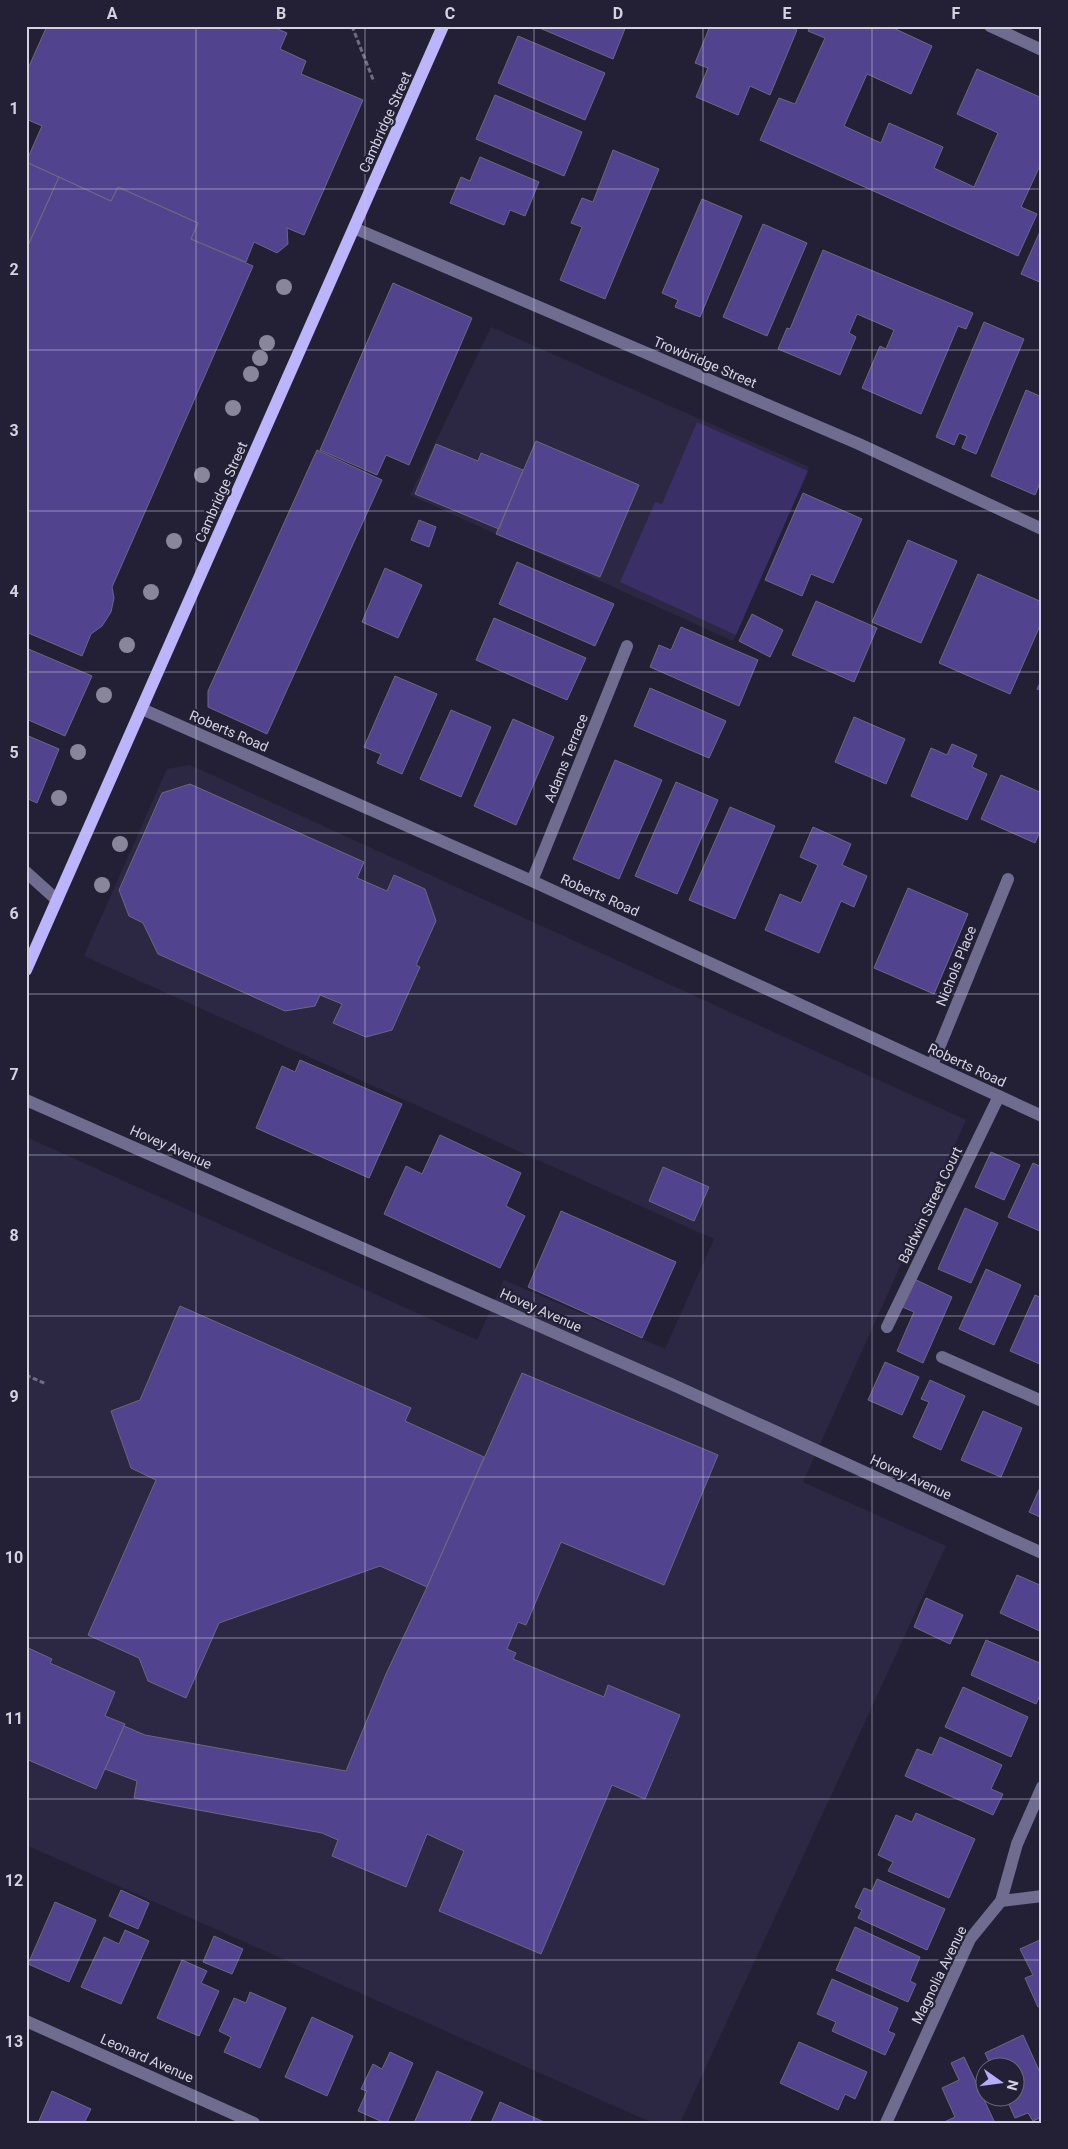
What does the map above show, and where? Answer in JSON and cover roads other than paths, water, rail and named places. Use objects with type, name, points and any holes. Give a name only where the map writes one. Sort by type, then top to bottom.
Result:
[{"type":"main road","name":"Cambridge Street","points":[[26,970],[443,26]]},
{"type":"street","points":[[990,26],[1042,50]]},
{"type":"street","name":"Trowbridge Street","points":[[354,228],[859,444],[1042,529]]},
{"type":"street","name":"Adams Terrace","points":[[532,881],[627,646]]},
{"type":"street","name":"Roberts Road","points":[[142,709],[532,881],[1042,1116]]},
{"type":"street","points":[[26,872],[58,900]]},
{"type":"street","name":"Nichols Place","points":[[932,1065],[1008,879]]},
{"type":"street","name":"Baldwin Street Court","points":[[887,1327],[999,1096]]},
{"type":"street","name":"Hovey Avenue","points":[[26,1100],[671,1384],[1042,1553]]},
{"type":"street","points":[[942,1357],[1042,1401]]},
{"type":"street","name":"Magnolia Avenue","points":[[886,2123],[970,1939],[1001,1901],[1017,1844],[1042,1787]]},
{"type":"street","points":[[1001,1901],[1042,1896]]},
{"type":"street","name":"Leonard Avenue","points":[[26,2021],[254,2123]]}]
